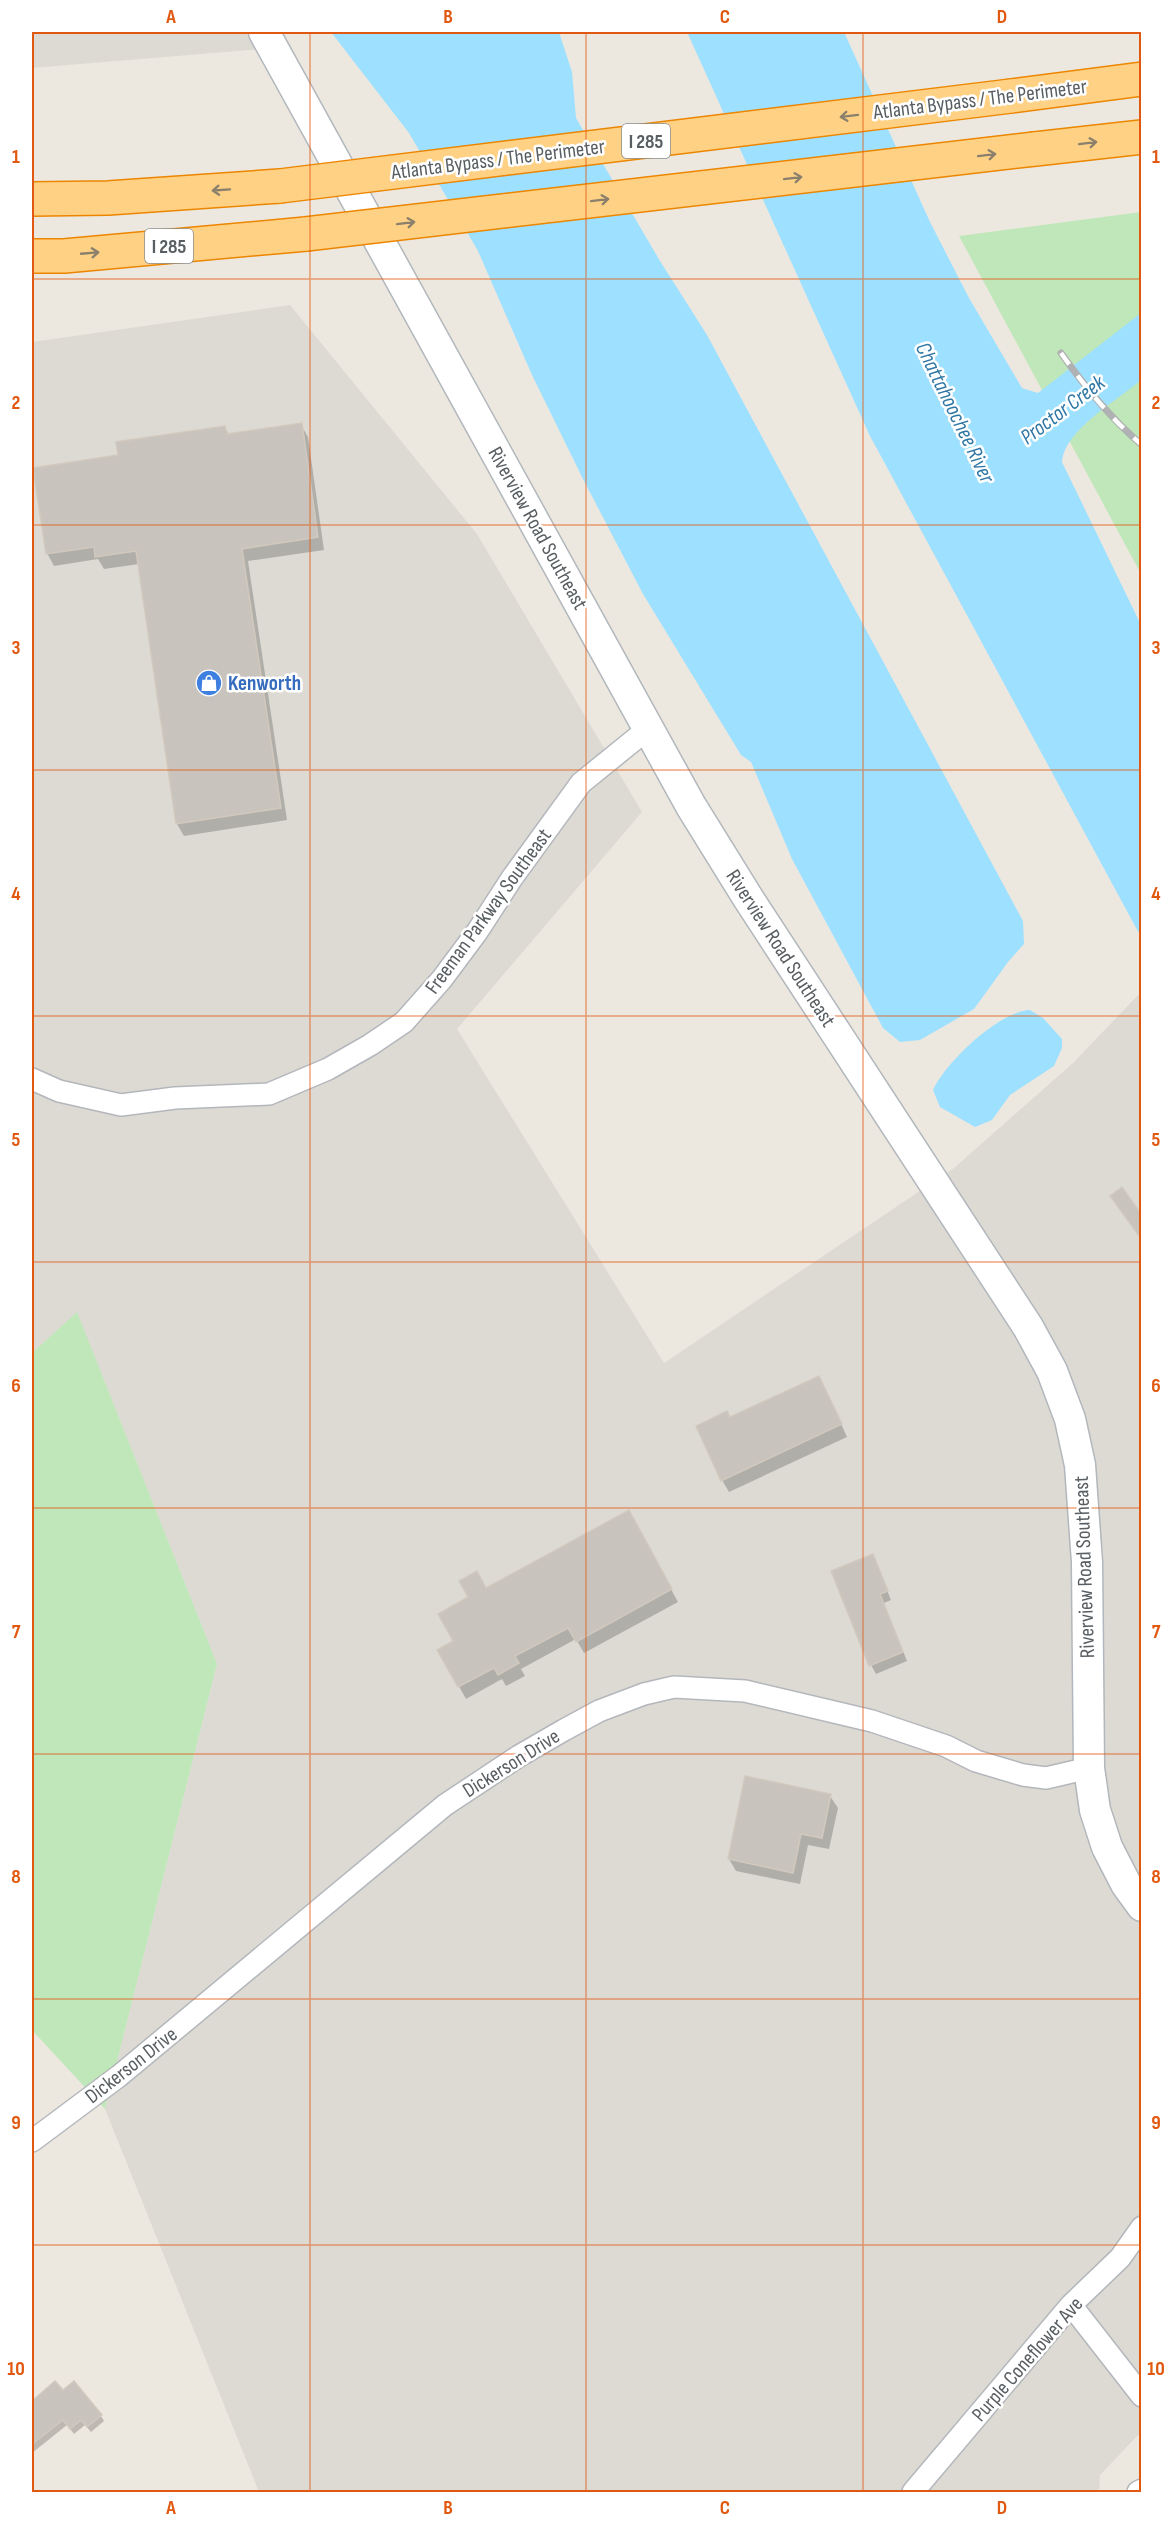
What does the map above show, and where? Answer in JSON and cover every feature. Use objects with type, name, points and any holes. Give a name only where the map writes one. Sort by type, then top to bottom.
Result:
[{"type":"highway","name":"Atlanta Bypass / The Perimeter","points":[[32,199],[108,198],[280,186],[1142,79]]},
{"type":"highway","name":"I 285","points":[[32,256],[63,256],[306,234],[1142,137]]},
{"type":"street","name":"Riverview Road Southeast","points":[[264,32],[691,806],[748,898],[1015,1308],[1052,1371],[1070,1419],[1080,1465],[1087,1562],[1089,1768],[1095,1810],[1107,1847],[1126,1884],[1142,1906]]},
{"type":"street","name":"Freeman Parkway Southeast","points":[[32,1079],[58,1091],[121,1105],[175,1098],[269,1094],[328,1069],[404,1022],[477,932],[512,878],[581,783],[649,728]]},
{"type":"street","name":"Dickerson Drive","points":[[32,2141],[119,2076],[445,1805],[519,1756],[581,1721],[599,1711],[644,1694],[674,1687],[745,1691],[872,1721],[946,1746],[976,1761],[1023,1775],[1046,1778],[1089,1768]]},
{"type":"street","name":"Purple Coneflower Ave","points":[[913,2493],[1071,2305],[1120,2258],[1142,2227]]},
{"type":"street","points":[[1071,2305],[1142,2396]]},
{"type":"shaded area","points":[[32,32],[279,32],[286,47],[32,68]]},
{"type":"shaded area","points":[[290,305],[477,534],[642,812],[457,1029],[664,1363],[954,1168],[1073,1063],[1141,992],[1142,2431],[1100,2475],[1099,2492],[259,2492],[105,2109],[217,1664],[77,1313],[32,1353],[32,342]]},
{"type":"green space","points":[[1141,212],[1141,574],[959,236]]},
{"type":"green space","points":[[77,1312],[217,1664],[105,2109],[32,2030],[32,1353]]},
{"type":"water","points":[[331,32],[559,32],[572,72],[576,118],[660,261],[707,335],[1023,921],[1024,944],[974,1009],[920,1040],[900,1042],[883,1028],[792,859],[751,762],[741,755],[643,594],[583,479],[532,375],[478,251],[409,133]]},
{"type":"water","points":[[687,32],[844,32],[930,222],[969,298],[1022,388],[1038,393],[1141,313],[1141,380],[1082,427],[1065,450],[1062,462],[1141,625],[1141,937],[870,436]]},
{"type":"water","points":[[1030,1010],[1043,1018],[1062,1039],[1062,1048],[1054,1066],[1010,1095],[992,1120],[975,1127],[940,1107],[933,1090],[939,1079],[961,1053],[974,1040],[1003,1019]]},
{"type":"building","name":"Kenworth","points":[[302,423],[318,537],[242,549],[281,808],[176,824],[136,551],[95,557],[94,547],[46,554],[33,468],[118,455],[116,442],[225,426],[227,434]]},
{"type":"building","points":[[1122,1187],[1142,1215],[1142,1240],[1110,1196]]},
{"type":"building","points":[[819,1376],[842,1424],[721,1481],[696,1426],[727,1411],[730,1417]]},
{"type":"building","points":[[629,1510],[672,1589],[576,1642],[568,1628],[515,1656],[519,1663],[498,1675],[494,1668],[458,1687],[437,1650],[453,1641],[438,1614],[468,1597],[459,1581],[477,1571],[486,1588]]},
{"type":"building","points":[[873,1554],[888,1591],[880,1594],[903,1652],[869,1666],[831,1571]]},
{"type":"building","points":[[745,1776],[831,1794],[822,1838],[801,1834],[793,1873],[728,1859]]},
{"type":"building","points":[[55,2381],[63,2390],[74,2381],[102,2415],[87,2427],[81,2420],[70,2429],[63,2420],[32,2444],[32,2401]]},
{"type":"railway","points":[[1061,353],[1098,402],[1142,445]]},
{"type":"place","name":"Kenworth","points":[[209,683]]},
{"type":"water label","name":"Proctor Creek","points":[[1062,409]]},
{"type":"water label","name":"Chattahoochee River","points":[[956,412]]}]
